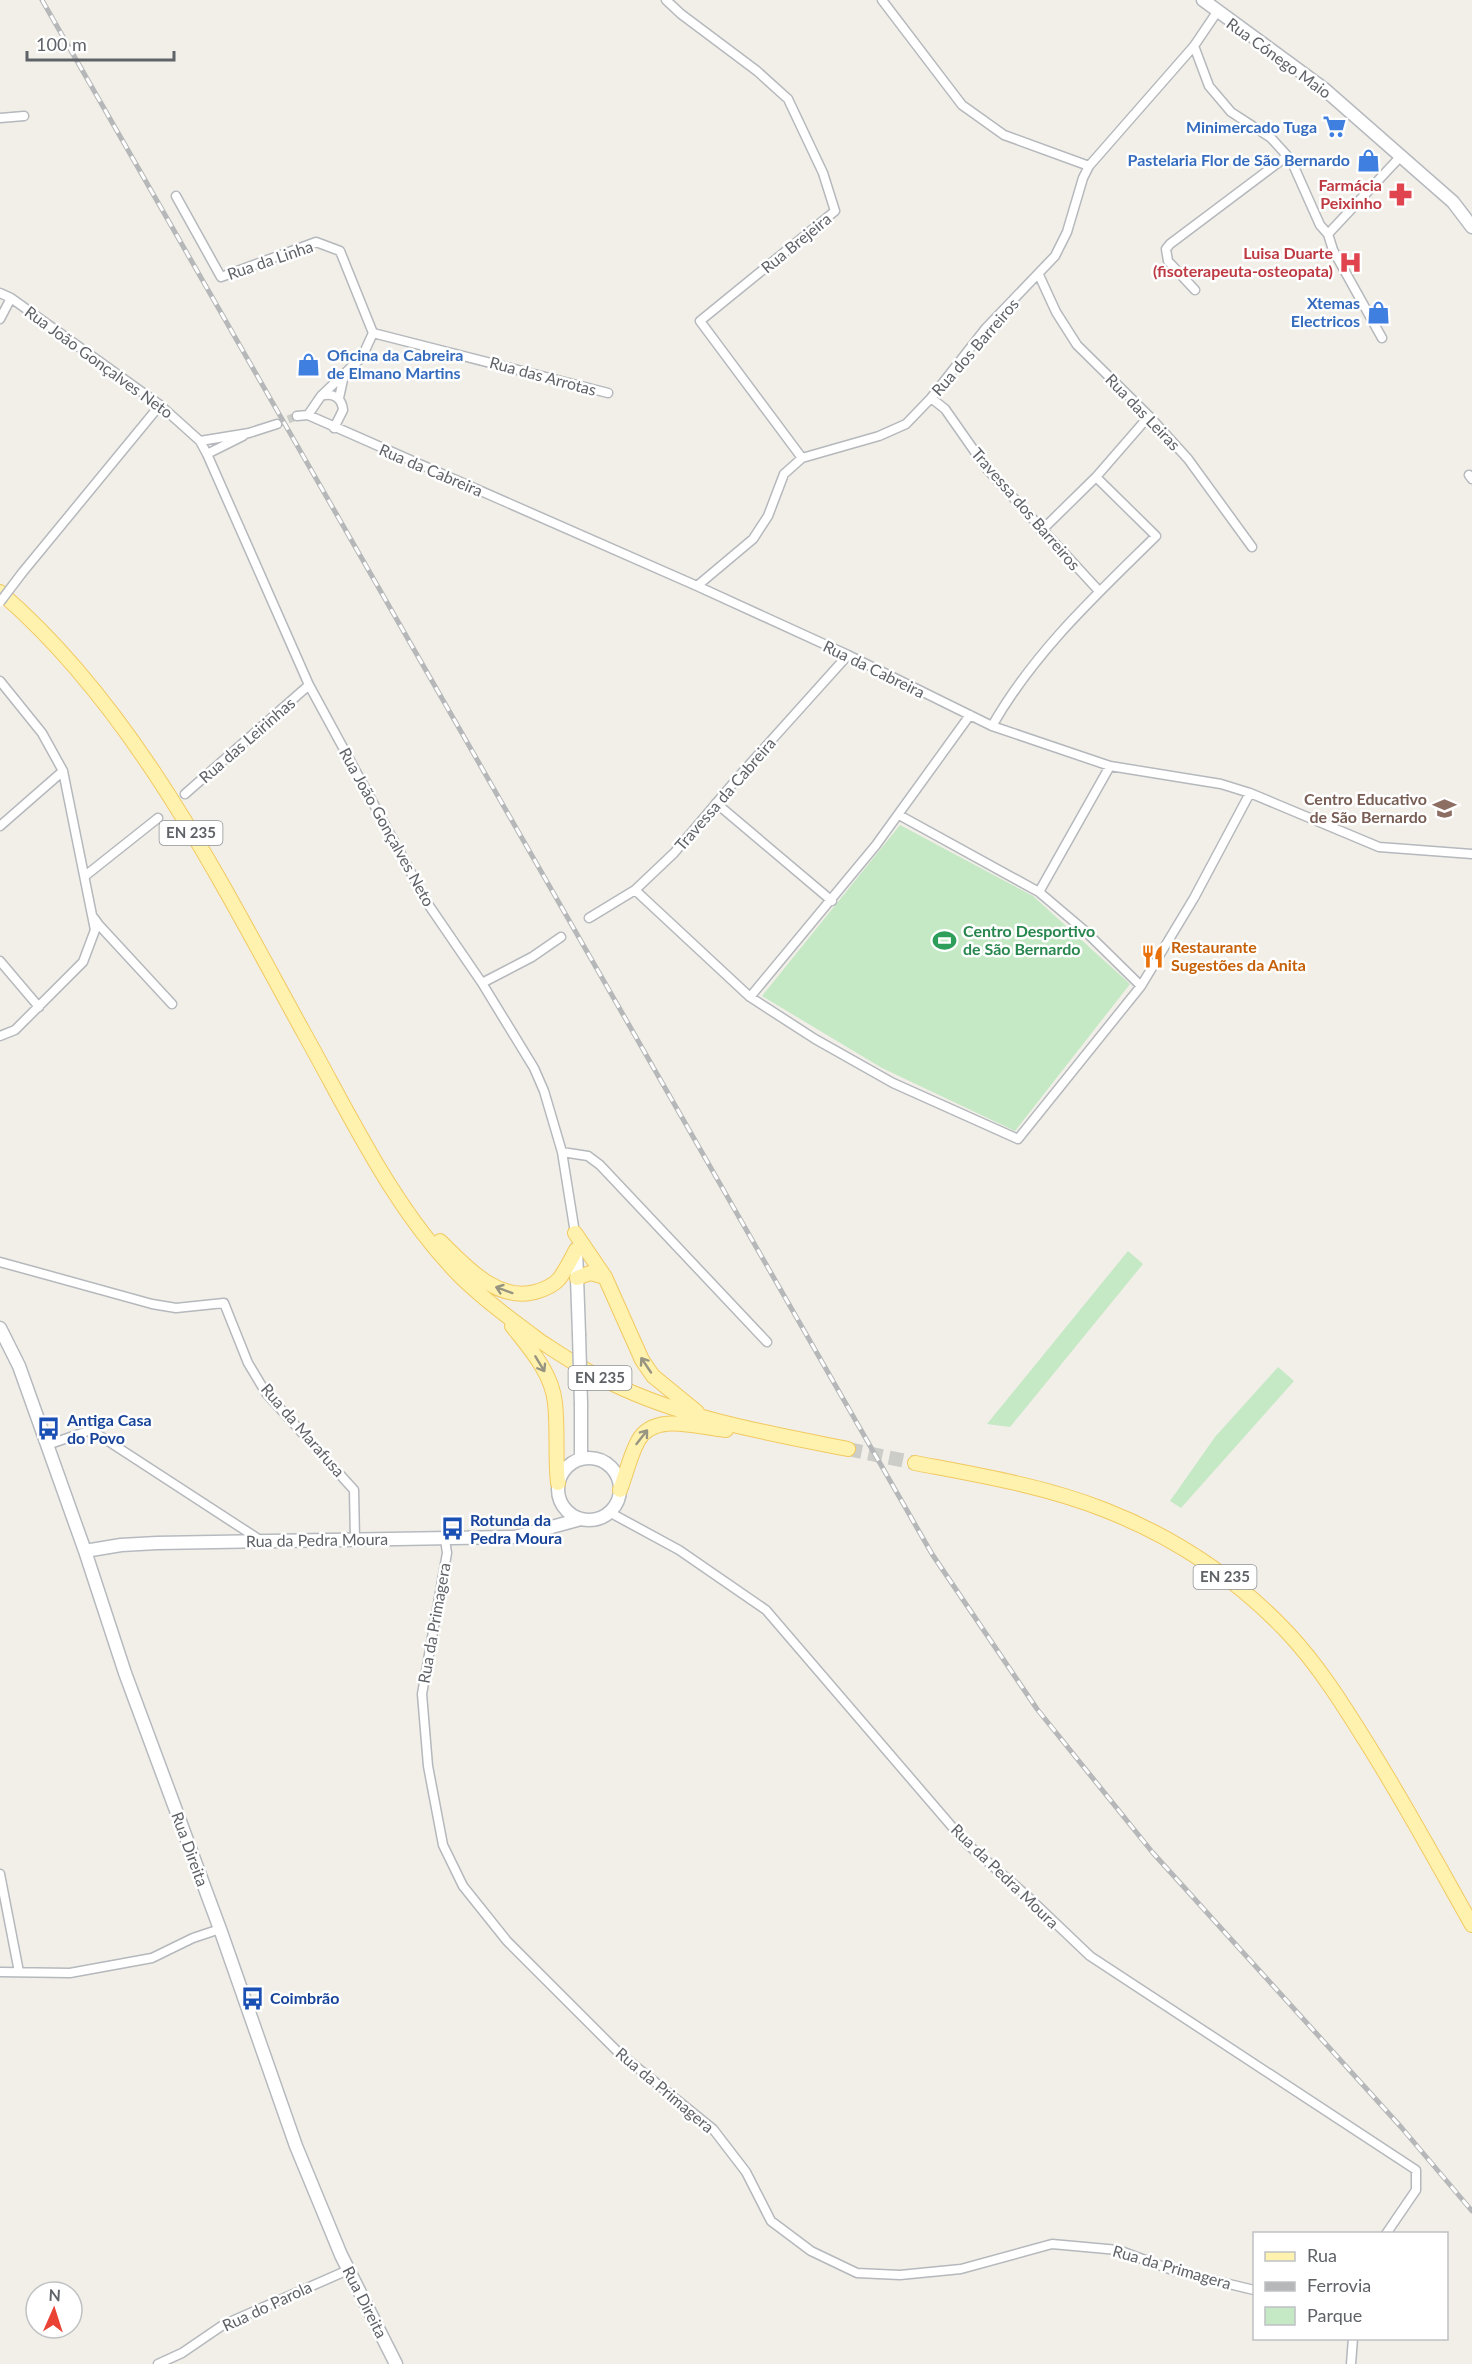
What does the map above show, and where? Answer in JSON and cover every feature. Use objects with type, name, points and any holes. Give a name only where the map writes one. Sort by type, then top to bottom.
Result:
[{"type":"main road","name":"Rua Cónego Maio","points":[[1203,0],[1323,88],[1453,202],[1472,227]]},
{"type":"main road","name":"EN 235","points":[[0,592],[44,634],[97,693],[145,757],[266,964],[371,1152],[409,1212],[461,1277],[506,1317],[562,1356],[611,1384],[657,1403],[705,1418],[848,1449]]},
{"type":"main road","points":[[409,1212],[481,1278],[503,1292],[523,1295],[542,1290],[558,1280],[576,1250]]},
{"type":"main road","points":[[575,1233],[605,1277],[642,1360],[653,1376],[705,1418]]},
{"type":"main road","name":"Rua João Gonçalves Neto","points":[[575,1233],[581,1458]]},
{"type":"main road","points":[[558,1280],[577,1282],[590,1273],[605,1277]]},
{"type":"main road","points":[[506,1317],[538,1361],[549,1381],[555,1402],[558,1494],[561,1504],[581,1519],[601,1517],[615,1506],[639,1438],[646,1430],[656,1425],[670,1423],[768,1433]]},
{"type":"main road","name":"Rua Direita","points":[[0,1328],[19,1366],[85,1551],[125,1673],[220,1929],[296,2146],[348,2270],[396,2364]]},
{"type":"main road","points":[[558,1483],[566,1468],[581,1458],[600,1460],[608,1464],[615,1472],[620,1490]]},
{"type":"main road","name":"EN 235","points":[[915,1463],[1033,1488],[1103,1509],[1171,1541],[1238,1587],[1288,1634],[1338,1696],[1386,1772],[1472,1925]]},
{"type":"main road","points":[[548,1529],[559,1513],[561,1504]]},
{"type":"main road","name":"Rua da Pedra Moura","points":[[85,1551],[122,1545],[260,1540],[515,1537],[581,1519]]},
{"type":"street","name":"Rua Brejeira","points":[[666,0],[681,14],[757,71],[788,99],[823,173],[835,211],[700,321],[802,458]]},
{"type":"street","points":[[882,0],[962,105],[1004,135],[1089,166]]},
{"type":"street","name":"Rua dos Barreiros","points":[[802,458],[879,436],[906,424],[931,398],[986,328],[1055,256],[1067,232],[1083,178],[1089,166],[1194,46],[1217,12]]},
{"type":"street","points":[[1194,46],[1209,87],[1231,112],[1271,138],[1287,156],[1320,225],[1328,234],[1333,250],[1382,338]]},
{"type":"street","points":[[0,118],[24,116]]},
{"type":"street","points":[[1195,290],[1168,261],[1166,249],[1287,156]]},
{"type":"street","points":[[1328,234],[1400,157]]},
{"type":"street","name":"Rua da Linha","points":[[176,196],[221,277],[316,242],[340,251],[373,333]]},
{"type":"street","name":"Rua das Leiras","points":[[1039,275],[1056,312],[1077,345],[1188,459],[1252,547]]},
{"type":"street","name":"Rua João Gonçalves Neto","points":[[0,293],[11,298],[160,405],[200,441],[309,685],[428,904],[482,983],[534,1068],[544,1091],[561,1152],[575,1233]]},
{"type":"street","points":[[0,319],[11,298]]},
{"type":"street","points":[[297,416],[308,415],[333,383],[362,357],[373,333]]},
{"type":"street","name":"Rua das Arrotas","points":[[373,333],[608,393]]},
{"type":"street","points":[[334,428],[343,410],[339,398],[344,375]]},
{"type":"street","points":[[321,396],[327,394],[339,398]]},
{"type":"street","name":"Travessa dos Barreiros","points":[[931,398],[945,408],[987,469],[1041,531],[1099,591]]},
{"type":"street","points":[[0,602],[58,527],[160,405]]},
{"type":"street","name":"Rua da Cabreira","points":[[308,415],[697,586],[993,726],[1110,766],[1221,784],[1379,847],[1472,854]]},
{"type":"street","points":[[1041,531],[1096,477],[1149,417]]},
{"type":"street","points":[[200,441],[249,433],[277,424]]},
{"type":"street","points":[[207,454],[249,433]]},
{"type":"street","points":[[697,586],[753,539],[768,516],[784,474],[802,458]]},
{"type":"street","points":[[993,726],[1009,698],[1071,619],[1156,536],[1096,477]]},
{"type":"street","name":"Travessa da Cabreira","points":[[589,918],[635,890],[674,853],[810,695],[848,656]]},
{"type":"street","points":[[0,681],[42,733],[63,771],[95,930],[83,962],[15,1030],[0,1036]]},
{"type":"street","name":"Rua das Leirinhas","points":[[185,794],[309,685]]},
{"type":"street","points":[[750,998],[832,901],[899,815],[970,715]]},
{"type":"street","points":[[1039,891],[1110,766]]},
{"type":"street","points":[[0,826],[63,771]]},
{"type":"street","points":[[635,890],[750,998],[815,1039],[893,1083],[1018,1140],[1141,986],[1194,898],[1250,794]]},
{"type":"street","points":[[716,802],[832,901]]},
{"type":"street","points":[[899,815],[1039,891],[1085,931],[1141,986]]},
{"type":"street","points":[[85,876],[158,818]]},
{"type":"street","points":[[92,914],[99,925],[172,1004]]},
{"type":"street","points":[[482,983],[532,957],[561,937]]},
{"type":"street","points":[[0,961],[39,1007]]},
{"type":"street","points":[[561,1152],[588,1156],[600,1165],[767,1342]]},
{"type":"street","name":"Rua da Marafusa","points":[[0,1262],[152,1304],[176,1308],[224,1303],[248,1363],[266,1393],[354,1490],[355,1540]]},
{"type":"street","points":[[47,1445],[91,1430],[260,1540]]},
{"type":"street","name":"Rua da Pedra Moura","points":[[609,1512],[678,1550],[766,1610],[966,1843],[1026,1895],[1090,1956],[1416,2170],[1416,2190],[1387,2232]]},
{"type":"street","name":"Rua da Primagera","points":[[445,1539],[447,1553],[422,1694],[428,1766],[443,1845],[463,1886],[507,1941],[618,2052],[713,2129],[746,2172],[771,2221],[811,2251],[857,2273],[900,2275],[961,2269],[1052,2244],[1118,2250],[1175,2271],[1253,2290]]},
{"type":"street","points":[[0,1874],[19,1972]]},
{"type":"street","points":[[0,1972],[70,1973],[152,1958],[193,1938],[220,1929]]},
{"type":"street","name":"Rua do Parola","points":[[158,2364],[182,2353],[223,2325],[348,2270]]},
{"type":"street","points":[[1352,2364],[1353,2340]]},
{"type":"green space","name":"Centro Desportivo de São Bernardo","points":[[900,825],[1033,896],[1130,984],[1015,1131],[882,1068],[762,996]]},
{"type":"green space","points":[[1128,1251],[1143,1264],[1010,1427],[987,1424]]},
{"type":"green space","points":[[1278,1367],[1294,1381],[1181,1508],[1170,1501],[1215,1437]]},
{"type":"tunnel","points":[[277,424],[297,416]]},
{"type":"tunnel","points":[[848,1449],[915,1463]]},
{"type":"railway","points":[[42,0],[932,1554],[1037,1709],[1153,1853],[1401,2127],[1472,2211]]},
{"type":"place","name":"Minimercado Tuga","points":[[1335,127]]},
{"type":"place","name":"Pastelaria Flor de São Bernardo","points":[[1368,160]]},
{"type":"place","name":"Farmácia Peixinho","points":[[1400,194]]},
{"type":"place","name":"Luisa Duarte (fisoterapeuta-osteopata)","points":[[1351,262]]},
{"type":"place","name":"Xtemas Electricos","points":[[1378,312]]},
{"type":"place","name":"Oficina da Cabreira de Elmano Martins","points":[[309,364]]},
{"type":"place","name":"Centro Educativo de São Bernardo","points":[[1445,808]]},
{"type":"place","name":"Centro Desportivo de São Bernardo","points":[[945,940]]},
{"type":"place","name":"Restaurante Sugestões da Anita","points":[[1153,956]]},
{"type":"place","name":"Antiga Casa do Povo","points":[[49,1429]]},
{"type":"place","name":"Rotunda da Pedra Moura","points":[[452,1529]]},
{"type":"place","name":"Coimbrão","points":[[252,1998]]}]
